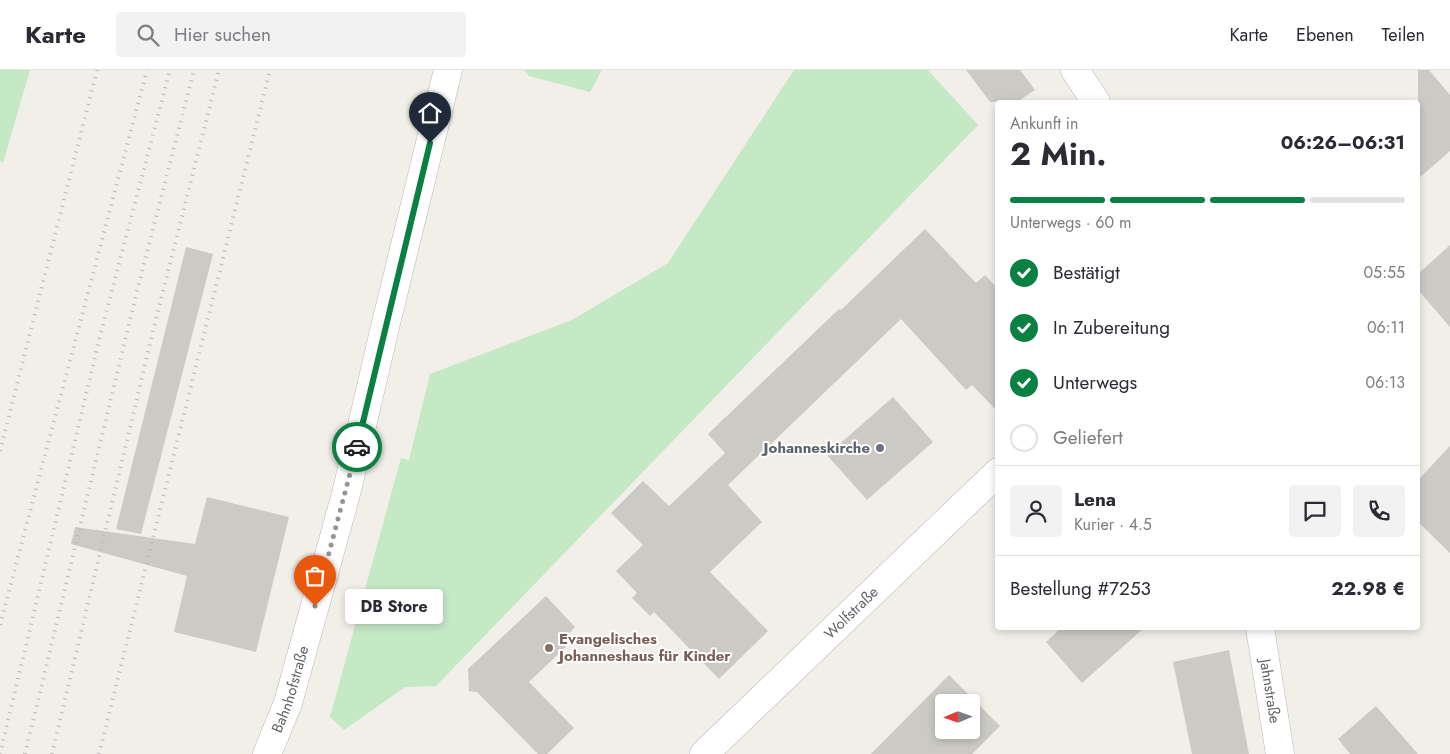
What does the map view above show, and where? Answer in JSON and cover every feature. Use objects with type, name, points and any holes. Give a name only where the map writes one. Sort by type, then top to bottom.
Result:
[{"type":"street","name":"Bahnhofstraße","points":[[267,754],[288,703],[346,494],[448,70]]},
{"type":"street","points":[[1075,70],[1095,100]]},
{"type":"street","name":"Wolfstraße","points":[[704,754],[995,475]]},
{"type":"street","name":"Jahnstraße","points":[[1260,630],[1280,754]]},
{"type":"green space","points":[[0,70],[30,70],[3,163],[0,161]]},
{"type":"green space","points":[[524,70],[602,70],[590,92],[529,76]]},
{"type":"green space","points":[[794,70],[928,70],[978,125],[436,686],[405,687],[344,730],[330,717],[401,458],[409,460],[430,374],[572,320],[668,263]]},
{"type":"building","points":[[966,70],[1020,70],[1035,90],[1020,100],[995,100],[995,102],[990,102]]},
{"type":"building","points":[[1418,70],[1429,70],[1450,95],[1450,151],[1420,177],[1420,100],[1418,100]]},
{"type":"building","points":[[925,229],[976,283],[985,275],[995,286],[995,409],[972,385],[966,390],[901,319],[728,485],[762,522],[710,572],[768,631],[719,679],[654,612],[650,616],[632,598],[637,593],[616,571],[643,545],[611,513],[643,481],[669,506],[725,453],[708,434],[839,309],[841,310]]},
{"type":"building","points":[[1450,245],[1450,327],[1420,292],[1420,272]]},
{"type":"building","points":[[186,247],[213,254],[141,534],[116,529]]},
{"type":"building","name":"Johanneskirche","points":[[893,397],[933,442],[867,500],[827,455]]},
{"type":"building","points":[[1450,446],[1450,553],[1420,524],[1420,478]]},
{"type":"building","points":[[207,497],[289,517],[256,652],[174,632],[187,576],[71,544],[75,527],[195,544]]},
{"type":"building","points":[[546,596],[575,627],[565,638],[570,643],[529,682],[574,728],[547,754],[538,754],[477,692],[469,691],[468,669]]},
{"type":"building","points":[[1059,630],[1142,630],[1082,683],[1046,642]]},
{"type":"building","points":[[1229,650],[1249,754],[1192,754],[1173,662]]},
{"type":"building","points":[[949,675],[968,694],[935,694],[935,739],[980,739],[980,706],[1000,726],[972,754],[871,754]]},
{"type":"building","points":[[1376,706],[1418,754],[1350,754],[1338,739]]},
{"type":"railway","points":[[0,451],[97,70]]},
{"type":"railway","points":[[0,625],[147,70]]},
{"type":"railway","points":[[0,754],[101,332],[170,70]]},
{"type":"railway","points":[[25,754],[137,291],[194,70]]},
{"type":"railway","points":[[52,754],[155,323],[219,70]]},
{"type":"railway","points":[[99,754],[270,70]]},
{"type":"way so far","points":[[315,606],[357,447]]},
{"type":"place","name":"Johanneskirche","points":[[880,448]]},
{"type":"place","name":"DB Store","points":[[315,606]]},
{"type":"place","name":"Evangelisches Johanneshaus für Kinder","points":[[549,648]]},
{"type":"route","points":[[357,447],[430,143]]}]
